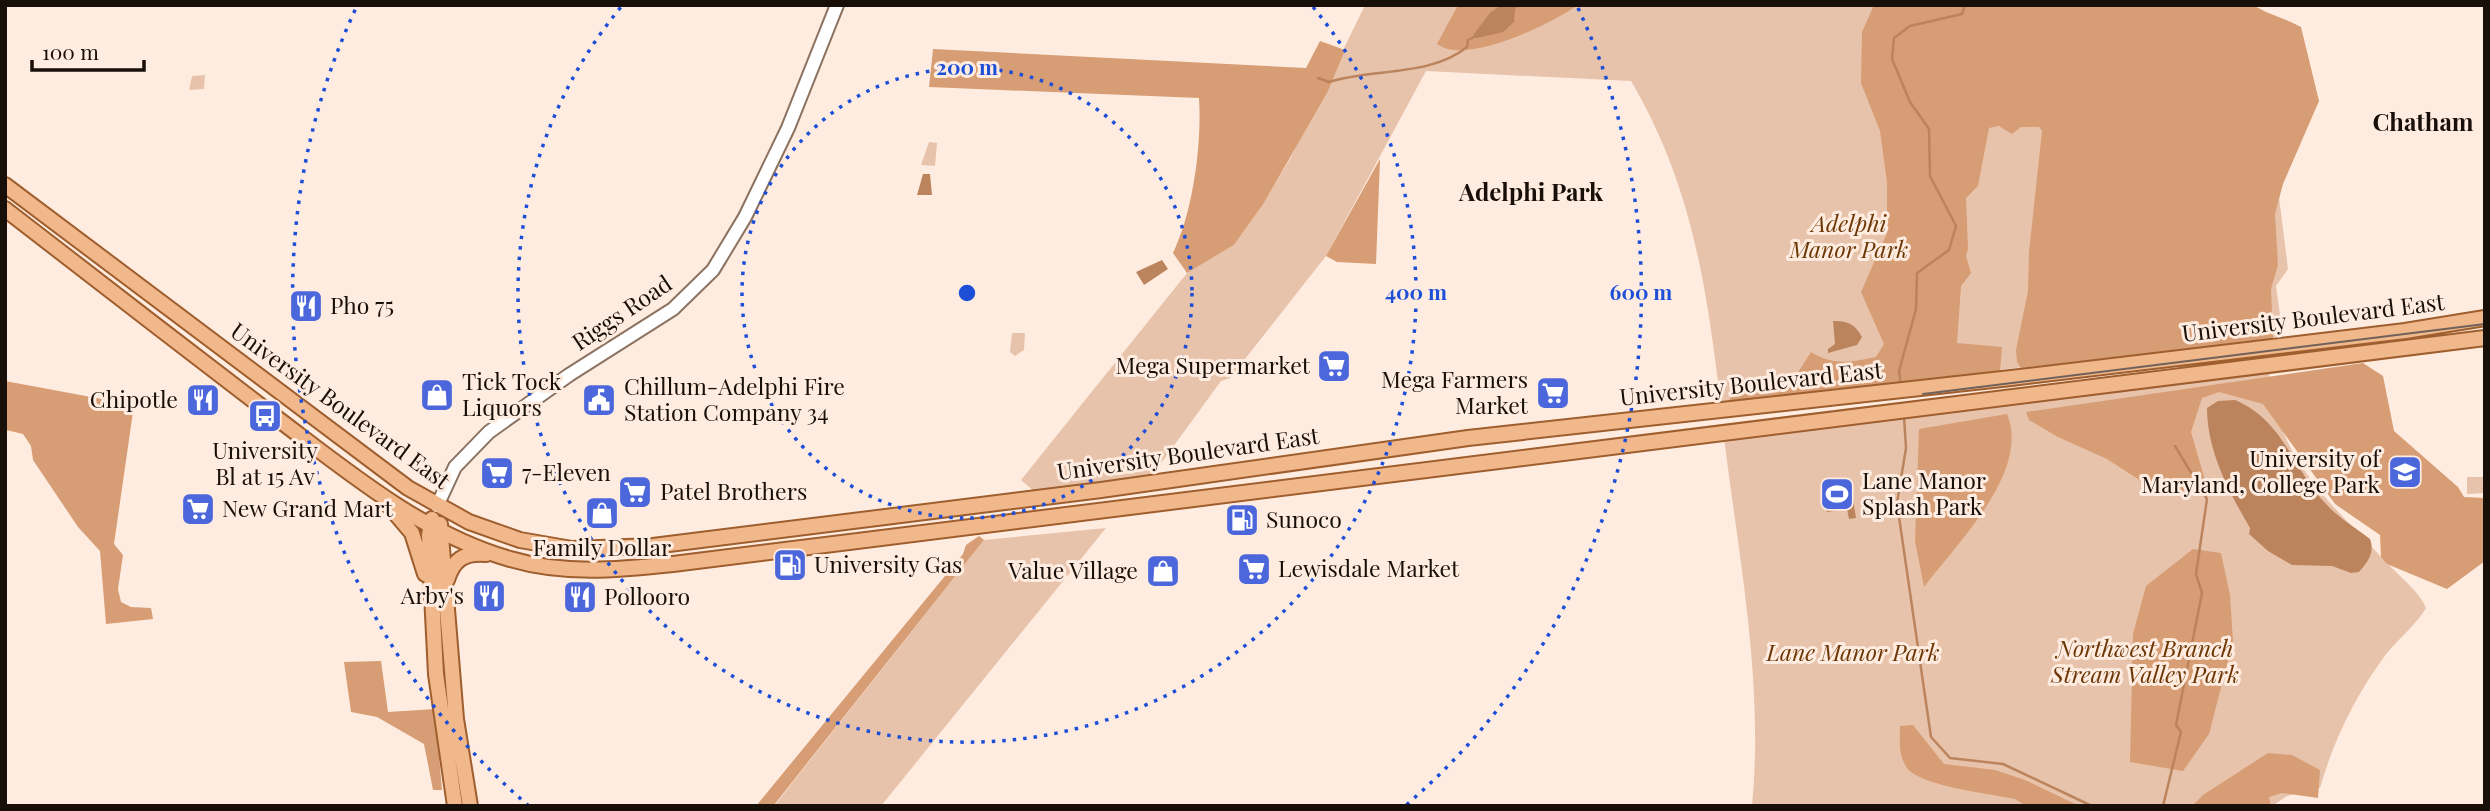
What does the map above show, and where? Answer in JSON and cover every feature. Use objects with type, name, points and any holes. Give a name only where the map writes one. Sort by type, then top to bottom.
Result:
[{"type":"main road","name":"Riggs Road","points":[[455,806],[441,715],[432,600],[437,506],[455,467],[489,432],[569,375],[673,309],[713,270],[745,217],[788,128],[837,5]]},
{"type":"main road","name":"University Boulevard East","points":[[5,185],[358,453],[437,506],[480,527],[520,540],[572,549],[611,549],[992,505],[1468,438],[2414,330],[2485,318]]},
{"type":"main road","name":"University Boulevard East","points":[[5,209],[369,486],[435,528],[499,555],[553,568],[625,569],[2485,338]]},
{"type":"main road","points":[[369,486],[412,533],[432,600]]},
{"type":"main road","name":"Riggs Road","points":[[435,528],[444,588],[456,719],[470,806]]},
{"type":"main road","points":[[444,588],[451,567],[461,557],[474,553],[499,555]]},
{"type":"green space","name":"Adelphi Manor Park","points":[[1365,5],[1458,5],[1437,47],[1460,5],[2183,5],[2277,181],[2288,269],[2276,286],[2283,336],[1723,403],[1720,398],[1702,274],[1682,196],[1668,157],[1631,81],[1426,71],[1326,256],[1230,378],[1221,381],[1151,477],[1035,492],[1021,480],[1187,273],[1234,245],[1264,203],[1291,157]]},
{"type":"green space","points":[[1458,5],[1578,5],[1549,22],[1508,40],[1467,50],[1450,49],[1437,44]]},
{"type":"green space","points":[[1874,5],[2253,5],[2301,27],[2319,101],[2283,184],[2275,214],[2278,265],[2271,289],[2273,339],[2021,368],[2017,362],[2016,350],[2028,291],[2029,252],[2042,131],[2039,127],[2021,127],[2012,134],[1999,126],[1989,128],[1978,186],[1966,198],[1966,256],[1971,273],[1961,286],[1957,343],[2002,347],[2000,371],[1729,402],[1733,390],[1793,380],[1811,352],[1835,361],[1851,361],[1876,357],[1884,344],[1861,292],[1887,233],[1887,182],[1880,131],[1861,83],[1862,32]]},
{"type":"green space","points":[[1320,41],[1345,50],[1328,91],[1264,203],[1234,245],[1187,273],[1173,253],[1186,218],[1195,177],[1199,98],[929,87],[933,49],[1306,68]]},
{"type":"green space","points":[[205,75],[204,89],[189,90],[192,76]]},
{"type":"green space","points":[[929,142],[937,143],[935,166],[921,165]]},
{"type":"green space","points":[[1380,159],[1376,264],[1337,262],[1326,256]]},
{"type":"green space","points":[[1012,333],[1025,333],[1024,350],[1015,356],[1010,352]]},
{"type":"green space","points":[[2363,363],[2383,376],[2394,431],[2458,487],[2464,497],[2485,498],[2485,561],[2447,589],[2387,564],[2381,557],[2380,535],[2335,504],[2263,404],[2219,392],[2202,398],[2191,432],[2207,487],[2195,494],[2141,481],[2107,459],[2058,437],[2029,420],[2026,412]]},
{"type":"green space","points":[[2269,372],[2274,403],[2283,430],[2310,478],[2346,520],[2414,590],[2426,608],[2387,653],[2365,684],[2339,735],[2320,788],[2287,796],[2272,806],[1752,806],[1755,714],[1752,667],[1743,575],[1724,438]]},
{"type":"green space","points":[[5,381],[134,405],[114,544],[123,555],[118,589],[121,602],[131,607],[151,608],[153,619],[106,624],[100,551],[78,527],[33,460],[31,446],[23,434],[6,430]]},
{"type":"green space","points":[[2007,414],[2012,436],[2009,459],[2000,483],[1971,529],[1924,587],[1915,541],[1919,429]]},
{"type":"green space","points":[[2467,477],[2485,477],[2485,493],[2467,494]]},
{"type":"green space","points":[[1106,528],[881,806],[774,806],[984,540]]},
{"type":"green space","points":[[979,536],[984,540],[774,805],[756,806],[963,554],[966,545]]},
{"type":"green space","name":"Northwest Branch Stream Valley Park","points":[[2193,549],[2221,553],[2230,595],[2233,641],[2209,734],[2183,771],[2130,762],[2133,634],[2146,586]]},
{"type":"green space","points":[[381,661],[388,712],[435,709],[442,790],[433,790],[424,744],[377,717],[351,712],[344,662]]},
{"type":"green space","points":[[1913,725],[1944,764],[1995,770],[2025,780],[2079,806],[2026,806],[2015,799],[1926,780],[1907,768],[1901,753],[1900,726]]},
{"type":"green space","points":[[2268,753],[2292,755],[2320,770],[2318,798],[2282,793],[2269,797],[2271,806],[2192,806],[2203,795]]},
{"type":"shaded area","points":[[1501,5],[1519,5],[1515,9],[1514,22],[1503,32],[1477,38],[1473,35],[1490,13]]},
{"type":"shaded area","points":[[923,174],[930,174],[932,195],[917,195]]},
{"type":"shaded area","points":[[1162,260],[1168,269],[1144,285],[1136,272]]},
{"type":"shaded area","points":[[1833,321],[1847,323],[1857,329],[1862,337],[1857,345],[1828,353],[1828,349],[1835,344]]},
{"type":"shaded area","points":[[2235,400],[2266,420],[2315,492],[2342,519],[2370,539],[2370,557],[2359,572],[2351,573],[2332,566],[2292,565],[2268,551],[2249,534],[2250,528],[2234,500],[2215,455],[2208,424],[2207,408],[2218,401]]},
{"type":"shaded area","points":[[1832,479],[1836,502],[1839,501],[1838,495],[1844,494],[1848,501],[1847,494],[1852,493],[1856,518],[1849,519],[1847,509],[1827,512],[1822,481]]},
{"type":"waterway","points":[[1901,385],[1899,371],[1916,309],[1917,273],[1949,250],[1956,226],[1930,176],[1929,129],[1910,102],[1892,59],[1894,38],[1910,26],[1962,14],[1965,5]]},
{"type":"waterway","points":[[1318,78],[1329,82],[1418,68],[1452,57],[1467,47],[1468,40],[1478,35]]},
{"type":"waterway","points":[[1904,416],[1906,448],[1897,503],[1931,737],[1950,758],[2003,764],[2092,806]]},
{"type":"waterway","points":[[2163,806],[2181,732],[2176,725],[2202,593],[2196,574],[2207,499],[2175,446]]},
{"type":"tram line","points":[[1923,394],[2485,324]]},
{"type":"place","name":"Pho 75","points":[[306,306]]},
{"type":"place","name":"Mega Supermarket","points":[[1334,366]]},
{"type":"place","name":"Mega Farmers Market","points":[[1553,393]]},
{"type":"place","name":"Tick Tock Liquors","points":[[437,395]]},
{"type":"place","name":"Chipotle","points":[[203,400]]},
{"type":"place","name":"Chillum-Adelphi Fire Station Company 34","points":[[599,400]]},
{"type":"place","name":"University Bl at 15 Av","points":[[265,416]]},
{"type":"place","name":"University of Maryland, College Park","points":[[2405,472]]},
{"type":"place","name":"7-Eleven","points":[[497,473]]},
{"type":"place","name":"Patel Brothers","points":[[635,492]]},
{"type":"place","name":"Lane Manor Splash Park","points":[[1837,494]]},
{"type":"place","name":"New Grand Mart","points":[[198,509]]},
{"type":"place","name":"Family Dollar","points":[[602,513]]},
{"type":"place","name":"Sunoco","points":[[1242,520]]},
{"type":"place","name":"University Gas","points":[[790,565]]},
{"type":"place","name":"Lewisdale Market","points":[[1254,569]]},
{"type":"place","name":"Value Village","points":[[1163,571]]},
{"type":"place","name":"Arby's","points":[[489,596]]},
{"type":"place","name":"Pollooro","points":[[580,597]]},
{"type":"district","name":"Chatham","points":[[2423,123]]},
{"type":"district","name":"Adelphi Park","points":[[1531,193]]},
{"type":"park label","name":"Lane Manor Park","points":[[1853,653]]}]
